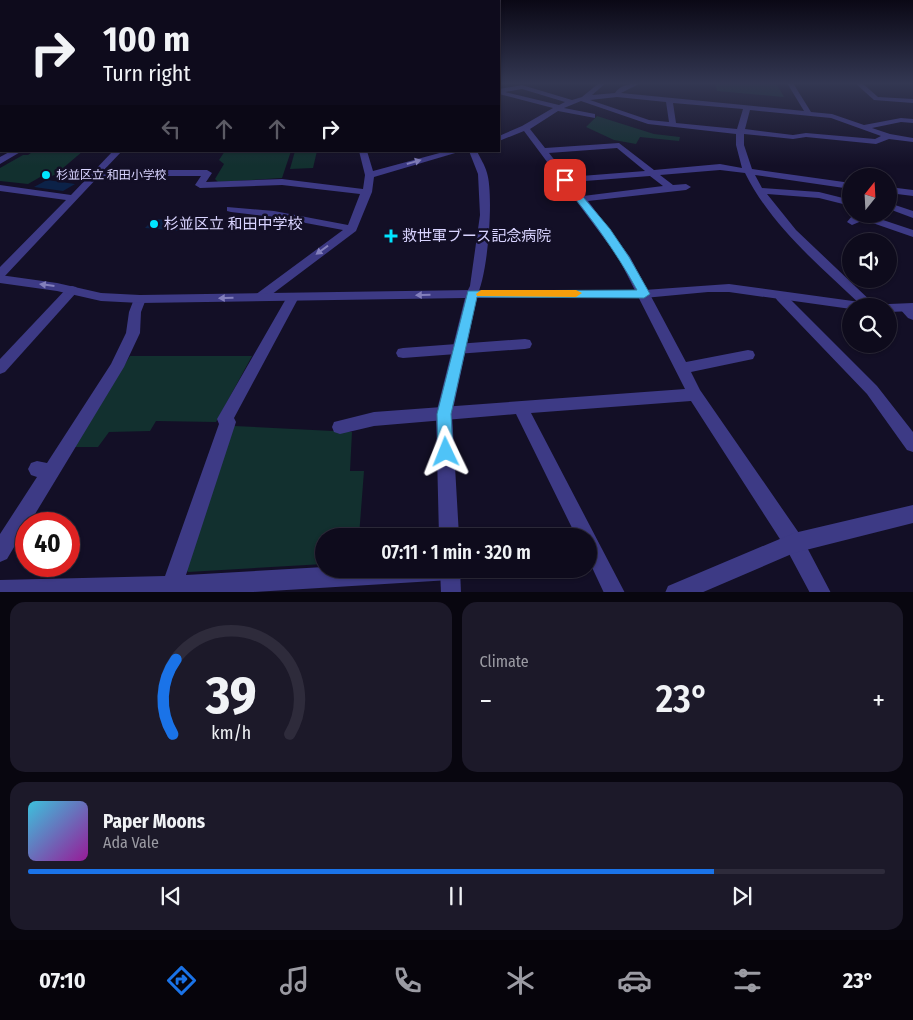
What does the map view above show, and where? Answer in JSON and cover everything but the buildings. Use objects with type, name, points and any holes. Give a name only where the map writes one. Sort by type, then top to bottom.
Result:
[{"type":"street","points":[[500,139],[525,128],[551,111]]},
{"type":"street","points":[[571,111],[592,116]]},
{"type":"street","points":[[616,111],[648,122],[793,137],[806,135],[876,142],[888,136]]},
{"type":"street","points":[[671,111],[673,125]]},
{"type":"street","points":[[746,111],[740,143],[746,170],[783,222],[862,298]]},
{"type":"street","points":[[774,111],[832,116],[888,136],[913,140]]},
{"type":"street","points":[[862,127],[901,120],[913,121]]},
{"type":"street","points":[[525,128],[624,257],[695,394],[794,543],[821,592]]},
{"type":"street","points":[[901,139],[913,145]]},
{"type":"street","points":[[542,151],[619,145],[671,188]]},
{"type":"street","points":[[0,162],[16,152]]},
{"type":"street","points":[[0,274],[117,152]]},
{"type":"street","points":[[258,298],[352,229],[366,192],[370,175],[364,152]]},
{"type":"street","points":[[370,175],[454,152]]},
{"type":"street","points":[[449,528],[444,414],[472,294],[476,286],[485,215],[483,174],[473,152]]},
{"type":"street","points":[[565,180],[720,167],[842,185]]},
{"type":"street","points":[[819,169],[827,183]]},
{"type":"street","points":[[98,173],[207,173],[200,185],[282,182],[366,192]]},
{"type":"street","points":[[581,199],[686,187]]},
{"type":"street","points":[[0,188],[73,198]]},
{"type":"street","points":[[760,191],[819,196],[842,201]]},
{"type":"street","points":[[898,191],[913,193]]},
{"type":"street","points":[[898,209],[913,215]]},
{"type":"street","points":[[231,210],[274,214],[352,229]]},
{"type":"street","points":[[892,223],[913,234]]},
{"type":"street","points":[[0,279],[101,296],[140,299],[472,294],[644,294],[729,288],[781,297],[842,304]]},
{"type":"street","points":[[0,368],[72,290]]},
{"type":"street","points":[[171,589],[228,422],[225,419],[293,297]]},
{"type":"street","points":[[781,297],[872,390],[913,445]]},
{"type":"street","points":[[0,552],[44,471],[118,367],[133,332],[135,312],[140,299]]},
{"type":"street","points":[[897,309],[910,310]]},
{"type":"street","points":[[402,353],[525,344]]},
{"type":"street","points":[[682,368],[748,355]]},
{"type":"street","points":[[340,428],[374,419],[695,394]]},
{"type":"street","points":[[520,407],[582,528]]},
{"type":"street","points":[[676,592],[794,543],[913,514]]},
{"type":"street","points":[[597,557],[615,592]]},
{"type":"street","points":[[0,590],[171,589],[324,578]]},
{"type":"street","points":[[450,578],[451,592]]},
{"type":"green space","points":[[597,116],[654,134],[680,137],[679,141],[640,137],[636,144],[614,140],[586,127]]},
{"type":"green space","points":[[32,152],[82,152],[50,177],[42,176],[28,184],[0,181],[0,168],[23,155],[28,155]]},
{"type":"green space","points":[[224,152],[291,152],[282,178],[218,182],[215,179],[224,164],[219,160]]},
{"type":"green space","points":[[295,152],[317,152],[313,168],[290,169]]},
{"type":"green space","points":[[130,356],[252,356],[216,422],[156,421],[150,431],[109,432],[98,447],[74,447]]},
{"type":"green space","points":[[234,426],[352,432],[350,471],[364,471],[360,528],[315,528],[315,565],[188,572],[186,569]]},
{"type":"water","points":[[47,180],[75,184],[63,191],[34,187]]},
{"type":"water","points":[[154,219],[190,222],[182,231],[145,228]]},
{"type":"slow traffic","points":[[481,294],[576,293]]},
{"type":"place","name":"杉並区立 和田小学校","points":[[46,175]]},
{"type":"place","name":"杉並区立 和田中学校","points":[[154,224]]},
{"type":"place","name":"救世軍ブース記念病院","points":[[391,236]]},
{"type":"route","points":[[446,452],[444,414],[472,294],[644,294],[624,257],[606,231],[565,180]]}]
